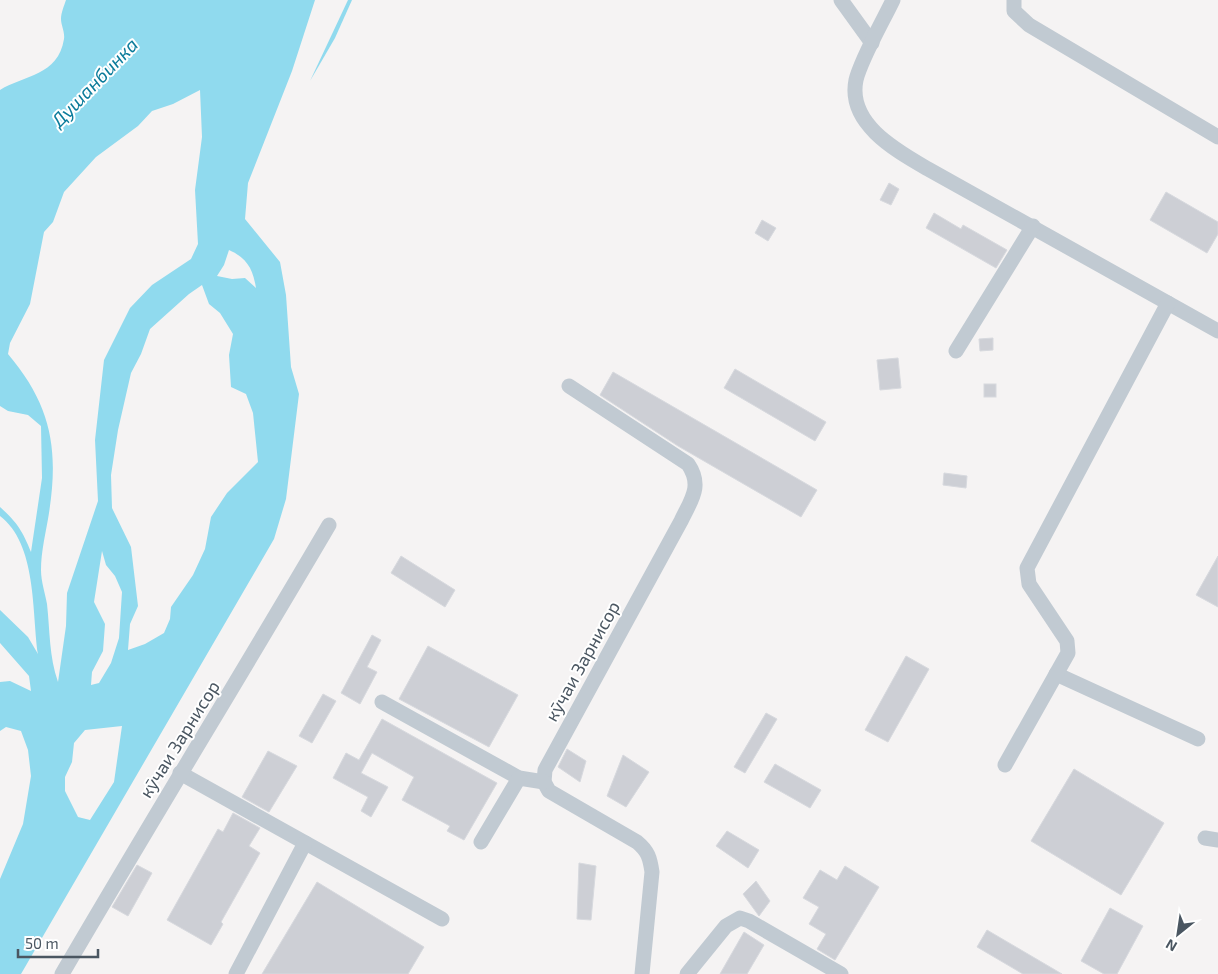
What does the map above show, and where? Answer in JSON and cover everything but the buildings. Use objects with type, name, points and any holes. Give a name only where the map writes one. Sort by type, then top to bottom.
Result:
[{"type":"lane","points":[[841,0],[872,43]]},
{"type":"lane","points":[[893,0],[856,80],[856,99],[862,115],[873,131],[893,148],[928,169],[1218,331]]},
{"type":"lane","points":[[1014,0],[1014,11],[1029,25],[1218,137]]},
{"type":"lane","points":[[956,351],[1032,226]]},
{"type":"lane","points":[[1005,765],[1068,653],[1067,641],[1029,584],[1027,568],[1168,303]]},
{"type":"lane","name":"кӯчаи Зарнисор","points":[[544,782],[545,770],[551,755],[681,521],[697,484],[694,472],[688,464],[569,386]]},
{"type":"lane","name":"кӯчаи Зарнисор","points":[[62,974],[329,524]]},
{"type":"lane","points":[[1056,674],[1198,739]]},
{"type":"lane","points":[[382,702],[519,778],[544,782],[549,791],[558,798],[636,842],[648,853],[652,872],[644,973]]},
{"type":"lane","points":[[180,773],[442,919]]},
{"type":"lane","points":[[480,842],[519,778]]},
{"type":"lane","points":[[236,974],[304,843]]},
{"type":"lane","points":[[687,974],[726,926],[740,918],[749,920],[841,974]]},
{"type":"water","name":"Душанбинка","points":[[66,0],[315,0],[292,71],[248,183],[245,219],[280,262],[286,295],[291,367],[299,394],[286,499],[274,539],[21,974],[0,974],[0,879],[23,824],[31,776],[28,750],[21,731],[6,727],[0,731],[0,682],[10,681],[31,691],[29,676],[0,643],[0,610],[28,637],[38,654],[31,580],[27,561],[21,543],[12,528],[0,516],[0,507],[19,528],[31,552],[42,478],[41,426],[28,415],[8,411],[0,406],[0,90],[39,73],[55,60],[61,51],[64,39],[61,19]],"holes":[[[200,90],[202,137],[195,190],[198,244],[191,259],[152,285],[130,308],[104,360],[95,440],[98,501],[67,593],[66,626],[58,682],[51,653],[47,604],[41,570],[52,490],[52,448],[43,410],[23,373],[8,354],[10,343],[30,304],[44,232],[53,222],[64,192],[96,157],[138,126],[152,111],[173,104]],[[229,250],[235,253],[248,265],[256,288],[245,278],[232,279],[217,276],[224,265]],[[202,285],[209,304],[220,313],[233,334],[229,355],[231,387],[246,394],[253,413],[258,462],[227,493],[211,517],[205,549],[193,575],[171,607],[170,619],[164,633],[145,644],[128,650],[130,624],[138,606],[131,547],[112,508],[111,475],[118,430],[131,373],[141,354],[150,329],[189,294]],[[102,551],[106,565],[115,576],[122,592],[119,638],[111,663],[99,683],[91,685],[92,672],[103,651],[105,624],[94,602]],[[122,726],[114,782],[90,820],[78,817],[65,791],[65,777],[72,762],[74,743],[85,730]]]},
{"type":"water","points":[[348,0],[352,0],[335,38],[310,81]]}]
